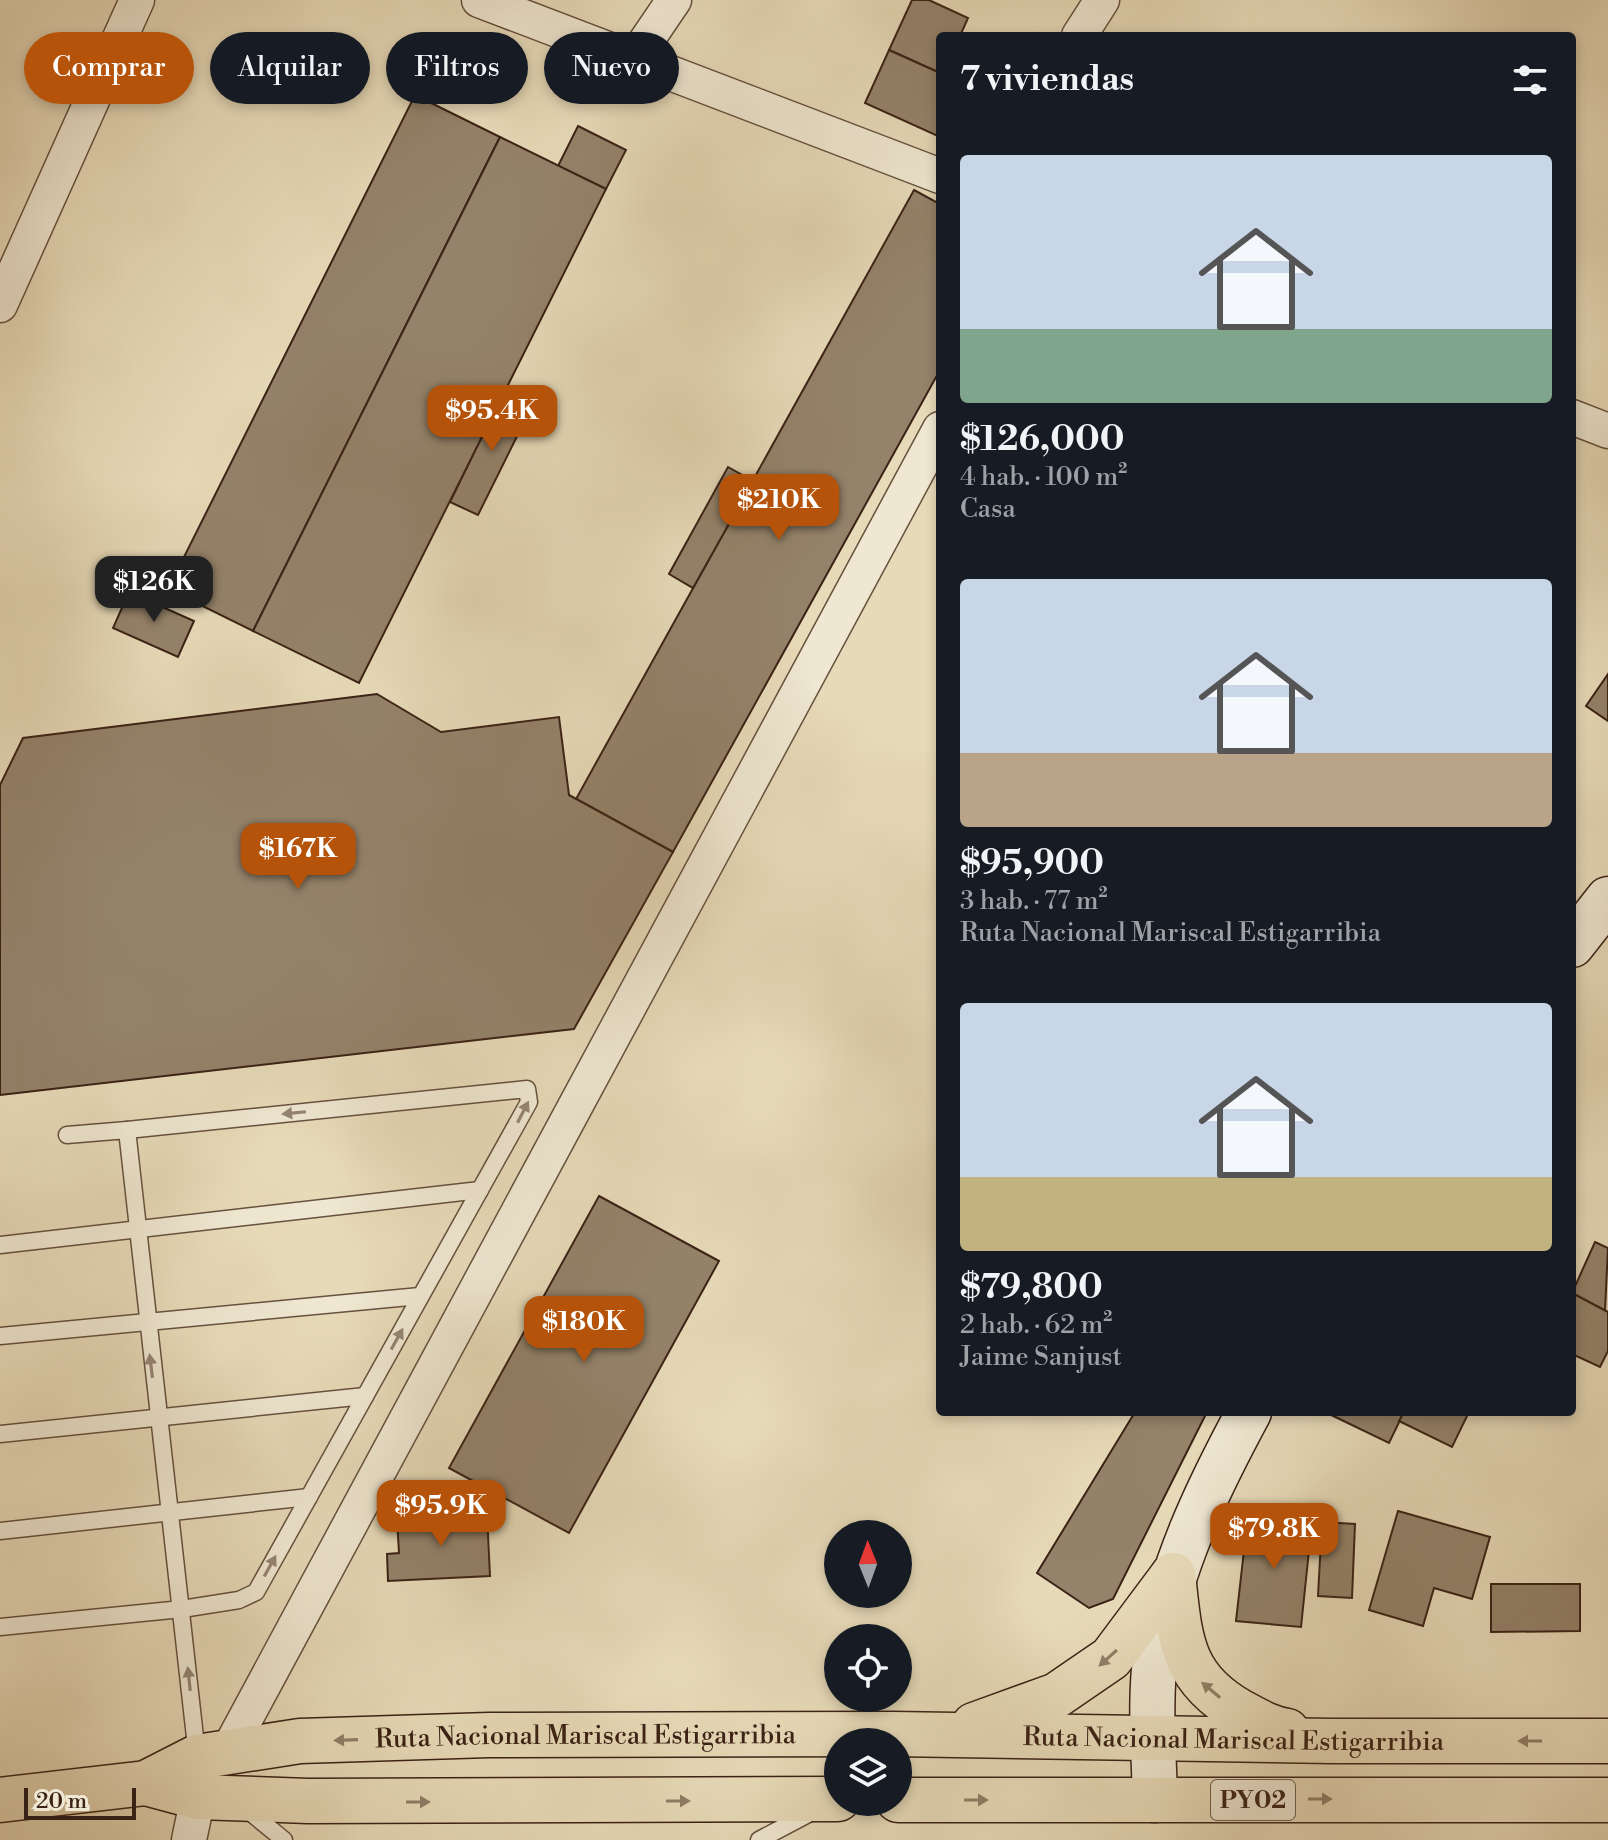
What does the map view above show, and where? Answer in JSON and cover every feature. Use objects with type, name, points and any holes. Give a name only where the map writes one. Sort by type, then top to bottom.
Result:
[{"type":"main road","points":[[1576,940],[1608,899]]},
{"type":"main road","points":[[1155,1800],[1156,1654],[1173,1575],[1217,1472],[1247,1416]]},
{"type":"main road","points":[[912,1733],[957,1731],[1057,1695],[1111,1658],[1173,1575]]},
{"type":"main road","points":[[1173,1575],[1180,1636],[1196,1678],[1228,1705],[1271,1728],[1332,1741]]},
{"type":"main road","name":"Ruta Nacional Mariscal Estigarribia","points":[[214,1776],[300,1741],[489,1735],[824,1734]]},
{"type":"main road","name":"Ruta Nacional Mariscal Estigarribia","points":[[912,1734],[1332,1741],[1608,1741]]},
{"type":"main road","name":"Ruta Nacional Mariscal Estigarribia","points":[[0,1800],[214,1776],[824,1799]]},
{"type":"main road","name":"PY02","points":[[912,1800],[1608,1800]]},
{"type":"street","points":[[0,305],[137,0]]},
{"type":"street","points":[[479,0],[563,32]]},
{"type":"street","points":[[652,32],[674,0]]},
{"type":"street","points":[[1082,32],[1102,0]]},
{"type":"street","points":[[679,76],[936,174]]},
{"type":"street","points":[[1576,419],[1608,431]]},
{"type":"street","points":[[189,1840],[214,1776],[936,436]]},
{"type":"lane","points":[[0,1627],[182,1609],[239,1600],[256,1592],[529,1102],[527,1089],[67,1135]]},
{"type":"lane","points":[[127,1130],[145,1320],[182,1609],[214,1776],[284,1840]]},
{"type":"lane","points":[[0,1245],[480,1190]]},
{"type":"lane","points":[[0,1336],[420,1296]]},
{"type":"lane","points":[[0,1434],[365,1396]]},
{"type":"lane","points":[[0,1531],[309,1497]]},
{"type":"lane","points":[[759,1840],[824,1805]]},
{"type":"building","points":[[912,0],[929,0],[968,18],[962,32],[936,32],[936,71],[889,50]]},
{"type":"building","points":[[889,50],[936,71],[936,135],[865,103]]},
{"type":"building","points":[[410,104],[433,104],[500,137],[253,631],[168,589]]},
{"type":"building","points":[[578,126],[626,150],[606,189],[558,166]]},
{"type":"building","points":[[500,137],[606,189],[359,683],[253,631]]},
{"type":"building","points":[[914,190],[936,202],[936,377],[673,852],[576,799]]},
{"type":"building","points":[[505,390],[533,404],[478,515],[450,502]]},
{"type":"building","points":[[728,467],[753,481],[693,588],[669,574]]},
{"type":"building","points":[[129,592],[194,621],[178,657],[113,628]]},
{"type":"building","points":[[1608,674],[1608,721],[1586,706]]},
{"type":"building","points":[[377,694],[441,732],[559,717],[569,795],[673,852],[574,1029],[0,1095],[0,785],[23,738]]},
{"type":"building","points":[[599,1196],[719,1261],[569,1533],[449,1468]]},
{"type":"building","points":[[1595,1242],[1608,1248],[1605,1311],[1576,1295],[1576,1284]]},
{"type":"building","points":[[1576,1295],[1608,1312],[1608,1351],[1600,1367],[1576,1356]]},
{"type":"building","points":[[1133,1416],[1205,1416],[1113,1599],[1089,1608],[1037,1573]]},
{"type":"building","points":[[1333,1416],[1402,1416],[1389,1443]]},
{"type":"building","points":[[1402,1416],[1467,1416],[1452,1447],[1399,1421]]},
{"type":"building","points":[[1398,1511],[1490,1537],[1472,1599],[1434,1588],[1423,1626],[1369,1610]]},
{"type":"building","points":[[487,1514],[490,1576],[388,1581],[387,1554],[399,1553],[397,1519]]},
{"type":"building","points":[[1248,1515],[1312,1522],[1301,1627],[1236,1621]]},
{"type":"building","points":[[1322,1522],[1355,1524],[1352,1598],[1318,1596]]},
{"type":"building","points":[[1491,1584],[1580,1584],[1580,1631],[1491,1632]]}]
